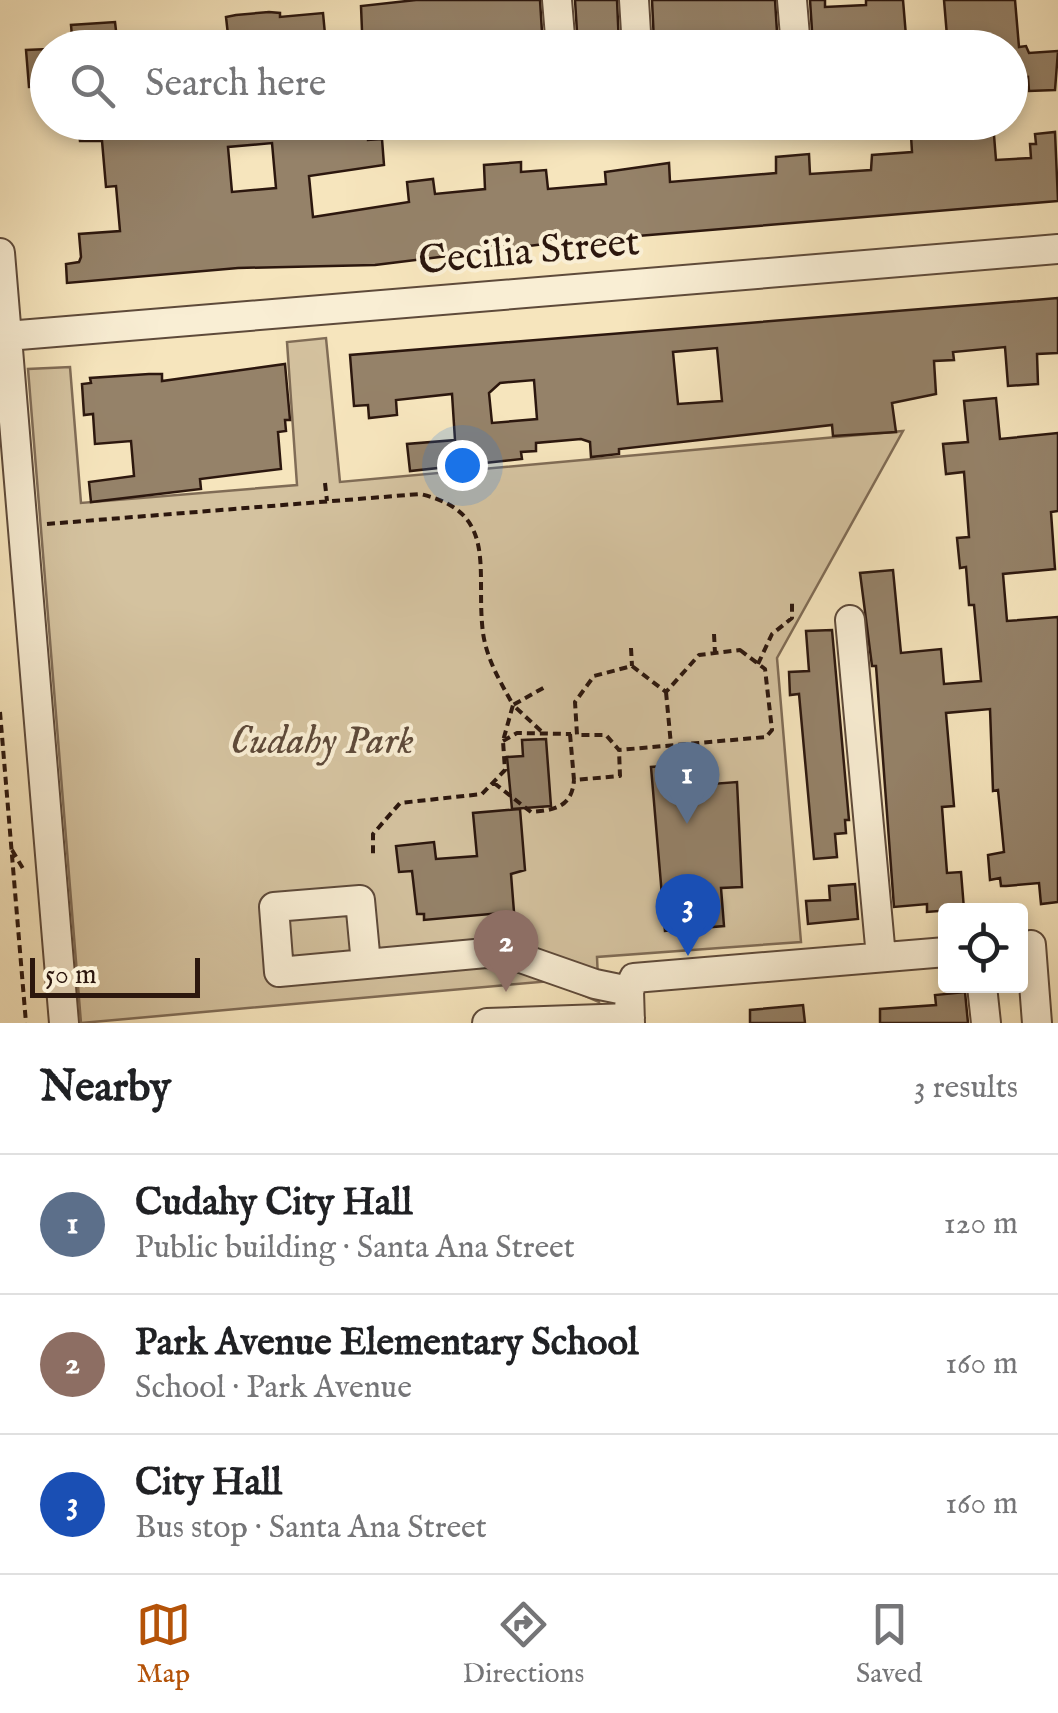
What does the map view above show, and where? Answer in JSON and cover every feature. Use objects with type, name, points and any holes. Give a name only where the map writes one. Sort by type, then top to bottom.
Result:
[{"type":"street","points":[[557,0],[560,30]]},
{"type":"street","points":[[634,0],[636,30]]},
{"type":"street","points":[[792,0],[794,30]]},
{"type":"street","name":"Cecilia Street","points":[[7,336],[1058,249]]},
{"type":"street","points":[[0,254],[64,1023]]},
{"type":"street","points":[[850,620],[881,957]]},
{"type":"street","points":[[1036,944],[1037,1023]]},
{"type":"street","points":[[487,1023],[573,1021],[631,1002],[881,957],[938,953]]},
{"type":"street","points":[[366,964],[486,954],[515,956],[595,984],[631,1002]]},
{"type":"street","points":[[983,993],[986,1023]]},
{"type":"path","points":[[325,483],[326,502]]},
{"type":"path","points":[[22,527],[420,494],[448,500],[466,514],[481,548],[483,632],[489,661],[512,705],[541,731]]},
{"type":"path","points":[[758,664],[772,634],[792,618],[792,603]]},
{"type":"path","points":[[714,634],[715,653]]},
{"type":"path","points":[[630,648],[632,666],[666,692]]},
{"type":"path","points":[[619,750],[766,737],[772,730],[765,669],[740,650],[698,655],[666,692],[671,745]]},
{"type":"path","points":[[577,734],[575,702],[594,676],[632,666]]},
{"type":"path","points":[[373,856],[372,834],[400,803],[482,794],[504,770],[503,741],[512,705],[545,686]]},
{"type":"path","points":[[0,712],[26,1023]]},
{"type":"path","points":[[503,741],[518,732],[606,735],[619,750],[620,776],[574,780]]},
{"type":"path","points":[[493,782],[531,812],[553,811],[570,800],[574,780],[570,734]]},
{"type":"green space","name":"Cudahy Park","points":[[326,338],[340,482],[903,431],[777,658],[801,942],[597,957],[599,1002],[551,981],[81,1023],[28,369],[70,367],[81,503],[297,485],[287,342]]},
{"type":"building","points":[[416,0],[540,0],[542,30],[362,30],[361,6]]},
{"type":"building","points":[[575,0],[617,0],[618,30],[577,30]]},
{"type":"building","points":[[652,0],[775,0],[777,30],[653,30]]},
{"type":"building","points":[[810,0],[825,0],[825,7],[866,5],[866,0],[903,0],[906,30],[812,30]]},
{"type":"building","points":[[944,0],[1015,0],[1018,30],[946,30]]},
{"type":"building","points":[[269,12],[280,13],[280,17],[323,13],[325,30],[227,30],[226,17]]},
{"type":"building","points":[[115,22],[116,30],[71,30],[71,25]]},
{"type":"building","points":[[26,50],[30,50],[30,87],[29,87]]},
{"type":"building","points":[[1028,51],[1058,51],[1055,90],[1029,91]]},
{"type":"building","points":[[1055,132],[1058,201],[553,243],[375,265],[238,268],[67,283],[66,264],[79,262],[81,257],[79,234],[120,231],[116,186],[106,187],[102,141],[80,140],[382,140],[384,165],[309,176],[313,217],[409,202],[407,182],[433,179],[435,194],[485,189],[484,165],[521,162],[521,172],[546,170],[548,189],[606,184],[605,172],[669,163],[670,182],[776,173],[776,157],[809,154],[810,174],[871,170],[872,155],[912,152],[911,140],[994,140],[996,160],[1031,158],[1030,144],[1036,144],[1035,134]],"holes":[[[272,143],[276,188],[232,192],[228,147]]]},
{"type":"building","points":[[1058,298],[1058,353],[1037,354],[1038,384],[1008,386],[1005,347],[953,352],[954,360],[934,361],[936,394],[892,403],[896,432],[833,436],[832,425],[619,449],[619,454],[591,457],[590,442],[581,439],[536,443],[536,451],[521,452],[522,459],[410,471],[407,444],[455,440],[452,394],[396,400],[397,415],[369,418],[368,405],[354,406],[350,355]],"holes":[[[717,348],[722,401],[678,404],[673,352]],[[534,380],[537,419],[492,423],[489,393],[500,383]]]},
{"type":"building","points":[[285,364],[290,420],[285,420],[286,431],[278,432],[281,469],[200,479],[201,489],[91,502],[89,482],[134,476],[131,441],[95,444],[93,414],[84,415],[82,384],[91,383],[90,378],[162,374],[162,381]]},
{"type":"building","points":[[996,398],[1000,439],[1058,433],[1058,511],[1051,512],[1055,569],[1003,574],[1007,621],[1058,617],[1058,902],[1041,904],[1039,883],[1001,886],[1000,878],[990,880],[988,855],[1004,852],[998,790],[993,791],[990,709],[946,713],[954,806],[942,807],[947,873],[961,872],[964,903],[938,903],[938,911],[927,912],[927,904],[894,907],[876,666],[872,666],[860,573],[893,570],[901,653],[941,649],[944,684],[981,681],[974,605],[969,605],[966,567],[960,568],[957,538],[969,537],[964,472],[946,474],[943,444],[968,442],[964,401]]},
{"type":"building","points":[[832,630],[849,820],[845,820],[846,833],[835,834],[837,857],[814,859],[799,694],[790,695],[789,672],[809,671],[806,631]]},
{"type":"building","points":[[546,739],[551,806],[512,809],[507,757],[523,756],[522,740]]},
{"type":"building","points":[[711,763],[712,784],[737,782],[742,887],[721,888],[724,926],[665,931],[651,767]]},
{"type":"building","points":[[520,809],[525,870],[511,874],[514,912],[424,920],[424,914],[417,914],[412,871],[399,872],[396,846],[434,842],[436,859],[477,856],[473,813]]},
{"type":"building","points":[[855,884],[858,919],[808,924],[806,901],[830,900],[829,886]]},
{"type":"building","points":[[965,993],[968,1023],[880,1023],[880,1009],[936,1005],[935,995]]},
{"type":"building","points":[[803,1005],[805,1023],[750,1023],[750,1010]]},
{"type":"place","name":"Cudahy City Hall","points":[[687,824]]},
{"type":"place","name":"City Hall","points":[[688,956]]},
{"type":"place","name":"Park Avenue Elementary School","points":[[506,992]]}]
